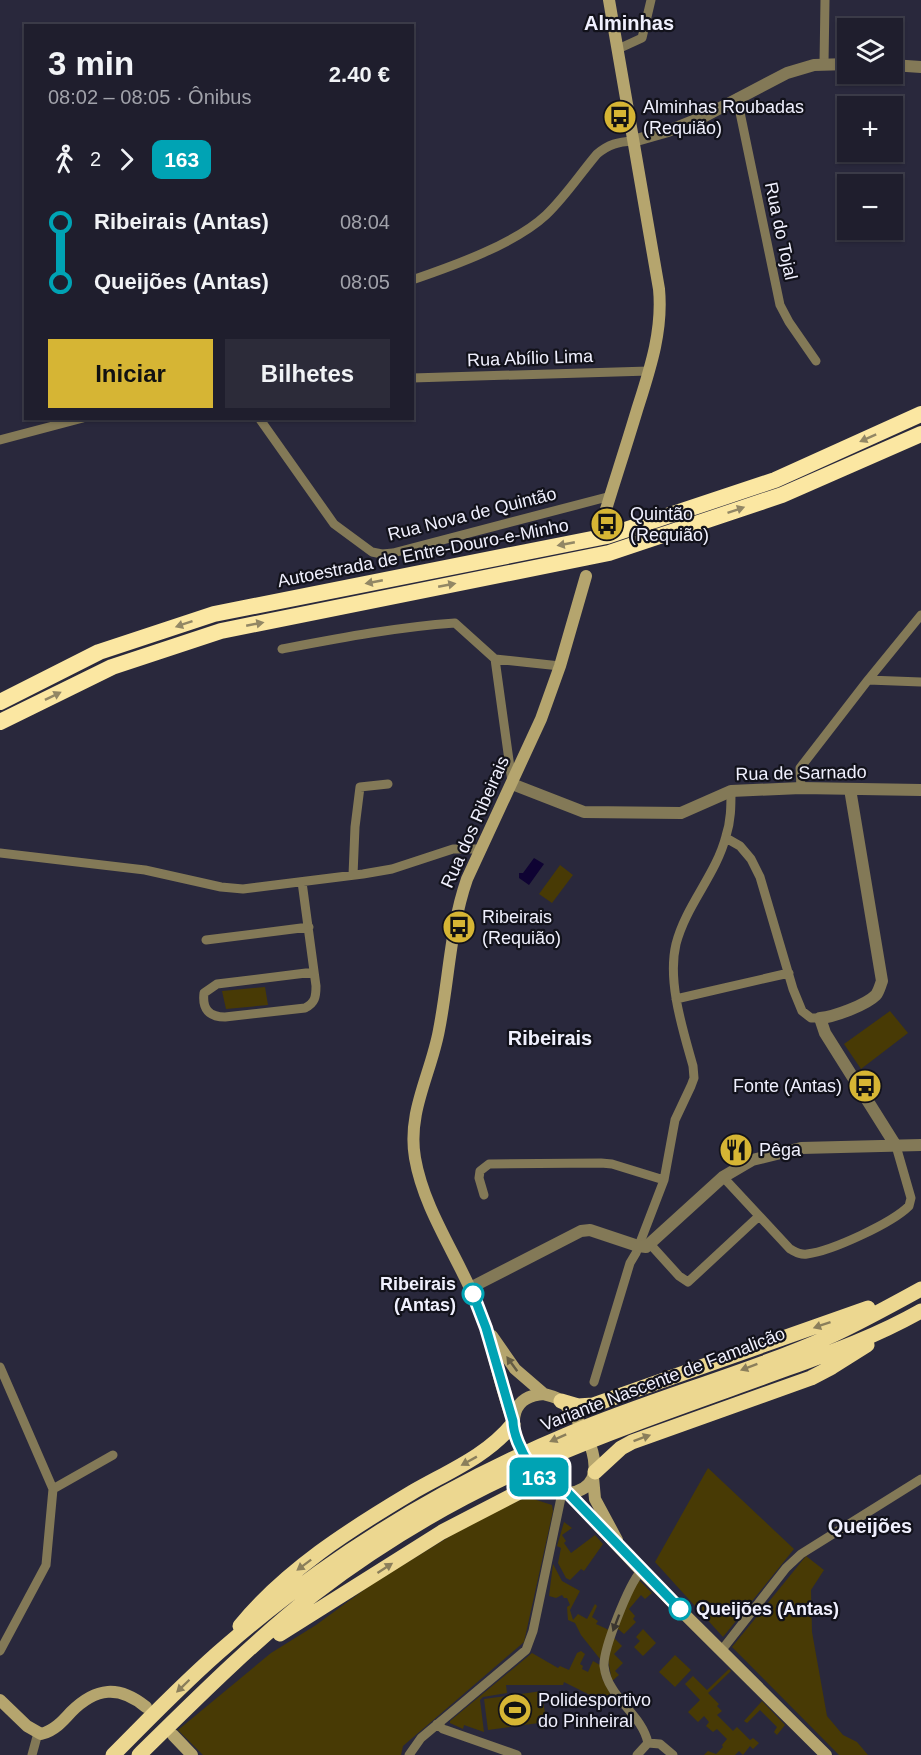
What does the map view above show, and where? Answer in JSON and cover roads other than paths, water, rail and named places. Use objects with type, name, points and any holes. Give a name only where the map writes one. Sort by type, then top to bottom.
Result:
[{"type":"highway","name":"Autoestrada de Entre-Douro-e-Minho","points":[[0,702],[99,652],[214,614],[607,536],[775,480],[921,414]]},
{"type":"highway","name":"Autoestrada de Entre-Douro-e-Minho","points":[[0,722],[112,667],[221,631],[609,553],[782,495],[921,434]]},
{"type":"highway","points":[[561,1401],[578,1406],[593,1405],[919,1290]]},
{"type":"highway","name":"Variante Nascente de Famalicão","points":[[113,1755],[226,1646],[305,1583],[375,1535],[444,1494],[832,1335],[919,1290]]},
{"type":"highway","name":"Variante Nascente de Famalicão","points":[[607,1426],[836,1351],[886,1330],[921,1311]]},
{"type":"highway","points":[[594,1474],[621,1448],[632,1442],[821,1374],[869,1344],[886,1330]]},
{"type":"highway","points":[[226,1646],[253,1610],[303,1565],[383,1511],[484,1453],[499,1440],[513,1422]]},
{"type":"highway","name":"Variante Nascente de Famalicão","points":[[139,1755],[246,1654],[314,1595],[346,1571],[517,1465]]},
{"type":"highway","points":[[246,1654],[442,1532],[521,1491],[560,1492]]},
{"type":"main road","points":[[600,529],[649,371],[659,331],[660,305],[609,0]]},
{"type":"main road","name":"Rua dos Ribeirais","points":[[486,1328],[470,1288],[426,1197],[415,1157],[413,1124],[439,1030],[457,909],[467,879],[541,720],[560,666],[586,576]]},
{"type":"main road","points":[[486,1328],[514,1369],[544,1394],[561,1401],[572,1414],[592,1448],[596,1462],[594,1474],[596,1499],[620,1546]]},
{"type":"main road","points":[[486,1328],[518,1443],[543,1483],[560,1492],[620,1546],[641,1571],[826,1755]]},
{"type":"main road","points":[[513,1422],[521,1403],[529,1397],[544,1394]]},
{"type":"main road","points":[[560,1492],[584,1487],[594,1474]]},
{"type":"main road","points":[[0,1700],[27,1726],[42,1733],[59,1725],[86,1698],[96,1693],[120,1692],[146,1707]]},
{"type":"main road","points":[[172,1735],[192,1755]]},
{"type":"street","points":[[618,49],[642,38],[651,0]]},
{"type":"street","points":[[824,64],[825,0]]},
{"type":"street","points":[[414,279],[500,245],[530,227],[545,216],[607,146],[620,141],[633,141],[669,131],[703,117],[787,73],[814,64],[837,64]]},
{"type":"street","points":[[903,66],[921,67]]},
{"type":"street","name":"Rua do Tojal","points":[[736,98],[780,305],[816,361]]},
{"type":"street","name":"Rua Abílio Lima","points":[[414,378],[649,371]]},
{"type":"street","points":[[0,440],[75,420]]},
{"type":"street","name":"Rua Nova de Quintão","points":[[260,420],[334,524],[372,552],[382,554],[404,550],[611,496]]},
{"type":"street","points":[[801,788],[800,768],[921,615]]},
{"type":"street","points":[[282,649],[369,632],[455,623],[495,659],[560,666]]},
{"type":"street","points":[[495,659],[512,784]]},
{"type":"street","points":[[868,680],[921,682]]},
{"type":"street","points":[[352,875],[360,787],[388,784]]},
{"type":"street","name":"Rua de Sarnado","points":[[512,784],[584,812],[681,813],[732,791],[801,788],[921,790]]},
{"type":"street","points":[[726,838],[740,846],[752,859],[760,877],[802,1011],[812,1018],[831,1017],[869,1000],[878,993],[882,981],[850,789]]},
{"type":"street","points":[[644,1245],[664,1180],[675,1120],[694,1078],[676,999],[676,946],[684,918],[726,838],[731,814],[732,791]]},
{"type":"street","points":[[0,853],[145,870],[221,887],[243,889],[392,869],[453,849],[482,849]]},
{"type":"street","points":[[302,882],[316,986],[312,1004],[305,1008],[217,1017],[209,1014],[205,1008],[204,993],[217,984],[314,972]]},
{"type":"street","points":[[206,940],[309,927]]},
{"type":"street","points":[[676,999],[789,973]]},
{"type":"street","points":[[723,1177],[790,1249],[800,1254],[809,1254],[847,1241],[874,1229],[904,1212],[909,1206],[911,1198],[896,1146],[825,1034],[820,1018]]},
{"type":"street","points":[[594,1382],[630,1263],[644,1245],[723,1177],[752,1160],[801,1148],[921,1145]]},
{"type":"street","points":[[484,1196],[479,1178],[480,1171],[489,1164],[612,1164],[664,1180]]},
{"type":"street","points":[[470,1288],[581,1231],[590,1230],[644,1245],[679,1276],[688,1281],[758,1217]]},
{"type":"street","points":[[0,1367],[53,1489],[46,1564],[0,1651]]},
{"type":"street","points":[[53,1489],[113,1455]]},
{"type":"street","points":[[721,1651],[786,1568],[801,1554],[921,1479]]},
{"type":"street","points":[[409,1755],[416,1743],[437,1724],[526,1650],[533,1631],[560,1492]]},
{"type":"street","points":[[641,1571],[632,1583],[605,1658],[606,1675],[612,1688],[642,1726],[648,1743]]},
{"type":"street","points":[[437,1724],[443,1729],[517,1755]]},
{"type":"street","points":[[32,1755],[42,1733]]},
{"type":"street","points":[[637,1755],[648,1743]]},
{"type":"street","points":[[648,1743],[660,1744],[673,1755]]},
{"type":"place","name":"Alminhas Roubadas (Requião)","points":[[620,117]]},
{"type":"place","name":"Quintão (Requião)","points":[[607,524]]},
{"type":"place","name":"Ribeirais (Requião)","points":[[459,927]]},
{"type":"place","name":"Fonte (Antas)","points":[[865,1086]]},
{"type":"place","name":"Pêga","points":[[736,1150]]},
{"type":"place","name":"Ribeirais (Antas)","points":[[473,1294]]},
{"type":"place","name":"Queijões (Antas)","points":[[680,1609]]},
{"type":"place","name":"Polidesportivo do Pinheiral","points":[[515,1710]]},
{"type":"district","name":"Alminhas","points":[[629,23]]},
{"type":"district","name":"Ribeirais","points":[[550,1038]]},
{"type":"district","name":"Queijões","points":[[870,1526]]}]
